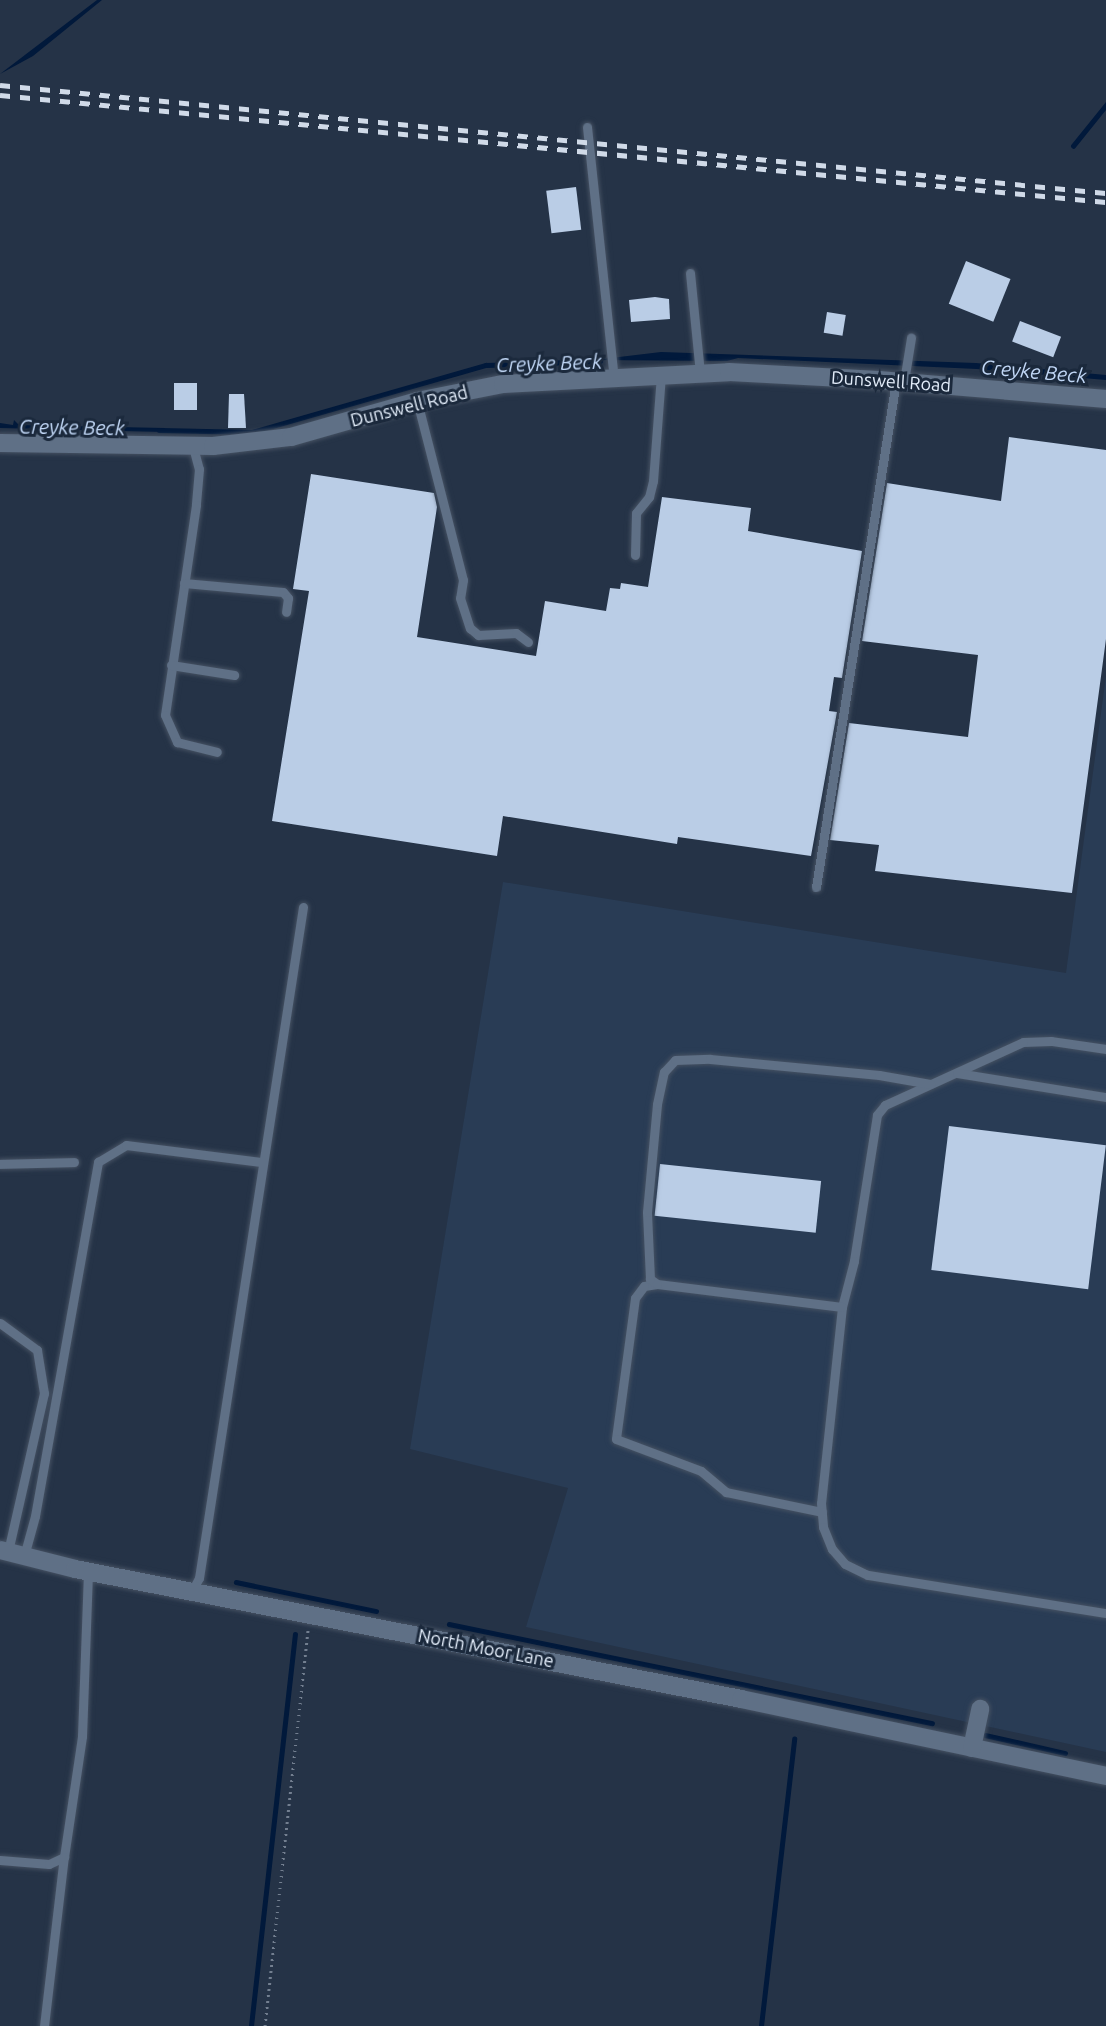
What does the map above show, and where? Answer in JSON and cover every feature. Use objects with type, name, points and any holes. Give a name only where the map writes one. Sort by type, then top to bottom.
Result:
[{"type":"street","name":"Dunswell Road","points":[[0,443],[193,447],[291,437],[417,401],[503,384],[613,372],[661,375],[700,369],[902,378],[1106,399]]},
{"type":"street","name":"North Moor Lane","points":[[11,1553],[88,1571],[1106,1776]]},
{"type":"street","points":[[972,1748],[980,1709]]},
{"type":"lane","points":[[587,128],[613,372]]},
{"type":"lane","points":[[690,273],[700,350],[700,369]]},
{"type":"lane","points":[[816,886],[902,378],[911,338]]},
{"type":"lane","points":[[635,555],[636,513],[648,497],[653,481],[661,375]]},
{"type":"lane","points":[[417,401],[464,580],[460,598],[470,628],[478,635],[516,633],[528,642]]},
{"type":"lane","points":[[193,447],[199,470],[165,715],[177,742],[217,752]]},
{"type":"lane","points":[[184,583],[283,592],[288,598],[286,612]]},
{"type":"lane","points":[[171,665],[234,675]]},
{"type":"lane","points":[[192,1591],[199,1578],[261,1162],[303,907]]},
{"type":"lane","points":[[1106,1050],[1051,1041],[1023,1042],[885,1105],[877,1115],[854,1261],[842,1307],[822,1512],[832,1549],[845,1564],[868,1575],[1106,1613]]},
{"type":"lane","points":[[657,1284],[647,1272],[646,1212],[657,1104],[664,1072],[675,1060],[774,1065],[879,1075],[930,1084]]},
{"type":"lane","points":[[956,1073],[1106,1097]]},
{"type":"lane","points":[[11,1553],[35,1516],[98,1162],[126,1145],[261,1162]]},
{"type":"lane","points":[[0,1164],[74,1162]]},
{"type":"lane","points":[[822,1512],[726,1492],[701,1470],[616,1439],[635,1298],[644,1286],[657,1284],[842,1307]]},
{"type":"lane","points":[[0,1323],[37,1350],[44,1393],[11,1553]]},
{"type":"lane","points":[[44,2026],[64,1857],[82,1736],[88,1571]]},
{"type":"lane","points":[[0,1860],[49,1864],[64,1857]]},
{"type":"path","points":[[265,2026],[307,1655],[308,1614]]},
{"type":"shaded area","points":[[1106,676],[1106,1752],[526,1627],[568,1488],[410,1449],[503,882],[1066,973]]},
{"type":"water","points":[[97,0],[102,0],[33,56],[0,74]]},
{"type":"water","points":[[661,352],[976,363],[1106,375],[1106,380],[977,369],[738,358],[727,361],[594,360]]},
{"type":"water","points":[[14,420],[19,425],[165,428],[163,432],[0,428],[0,423],[13,425]]},
{"type":"building","points":[[576,187],[581,230],[551,233],[546,191]]},
{"type":"building","points":[[966,261],[1011,279],[993,322],[949,304]]},
{"type":"building","points":[[655,297],[669,299],[670,319],[631,322],[629,300]]},
{"type":"building","points":[[827,312],[846,315],[842,336],[824,333]]},
{"type":"building","points":[[1020,321],[1061,337],[1053,357],[1012,342]]},
{"type":"building","points":[[174,383],[197,383],[197,410],[174,410]]},
{"type":"building","points":[[229,394],[244,394],[246,428],[228,428]]},
{"type":"building","points":[[1009,437],[1106,450],[1106,639],[1072,893],[875,871],[879,845],[830,840],[849,723],[968,737],[978,655],[862,641],[887,483],[1001,501]]},
{"type":"building","points":[[311,474],[434,493],[437,507],[417,637],[536,656],[545,601],[606,611],[610,588],[620,589],[621,583],[648,587],[662,497],[751,508],[748,531],[862,551],[842,678],[834,677],[829,711],[837,712],[811,856],[678,837],[677,844],[503,816],[497,856],[272,821],[309,591],[293,589]]},
{"type":"building","points":[[949,1126],[1106,1145],[1088,1289],[931,1270]]},
{"type":"building","points":[[660,1164],[821,1181],[816,1233],[655,1216]]},
{"type":"waterway","points":[[1073,146],[1106,105]]},
{"type":"waterway","name":"Creyke Beck","points":[[159,430],[252,432],[486,365],[600,361]]},
{"type":"waterway","points":[[236,1582],[376,1611]]},
{"type":"waterway","points":[[449,1624],[932,1723]]},
{"type":"waterway","points":[[251,2026],[295,1634]]},
{"type":"waterway","points":[[985,1735],[1065,1753]]},
{"type":"waterway","points":[[761,2026],[794,1739]]},
{"type":"railway","points":[[0,85],[1106,193]]},
{"type":"railway","points":[[0,95],[1106,202]]}]
